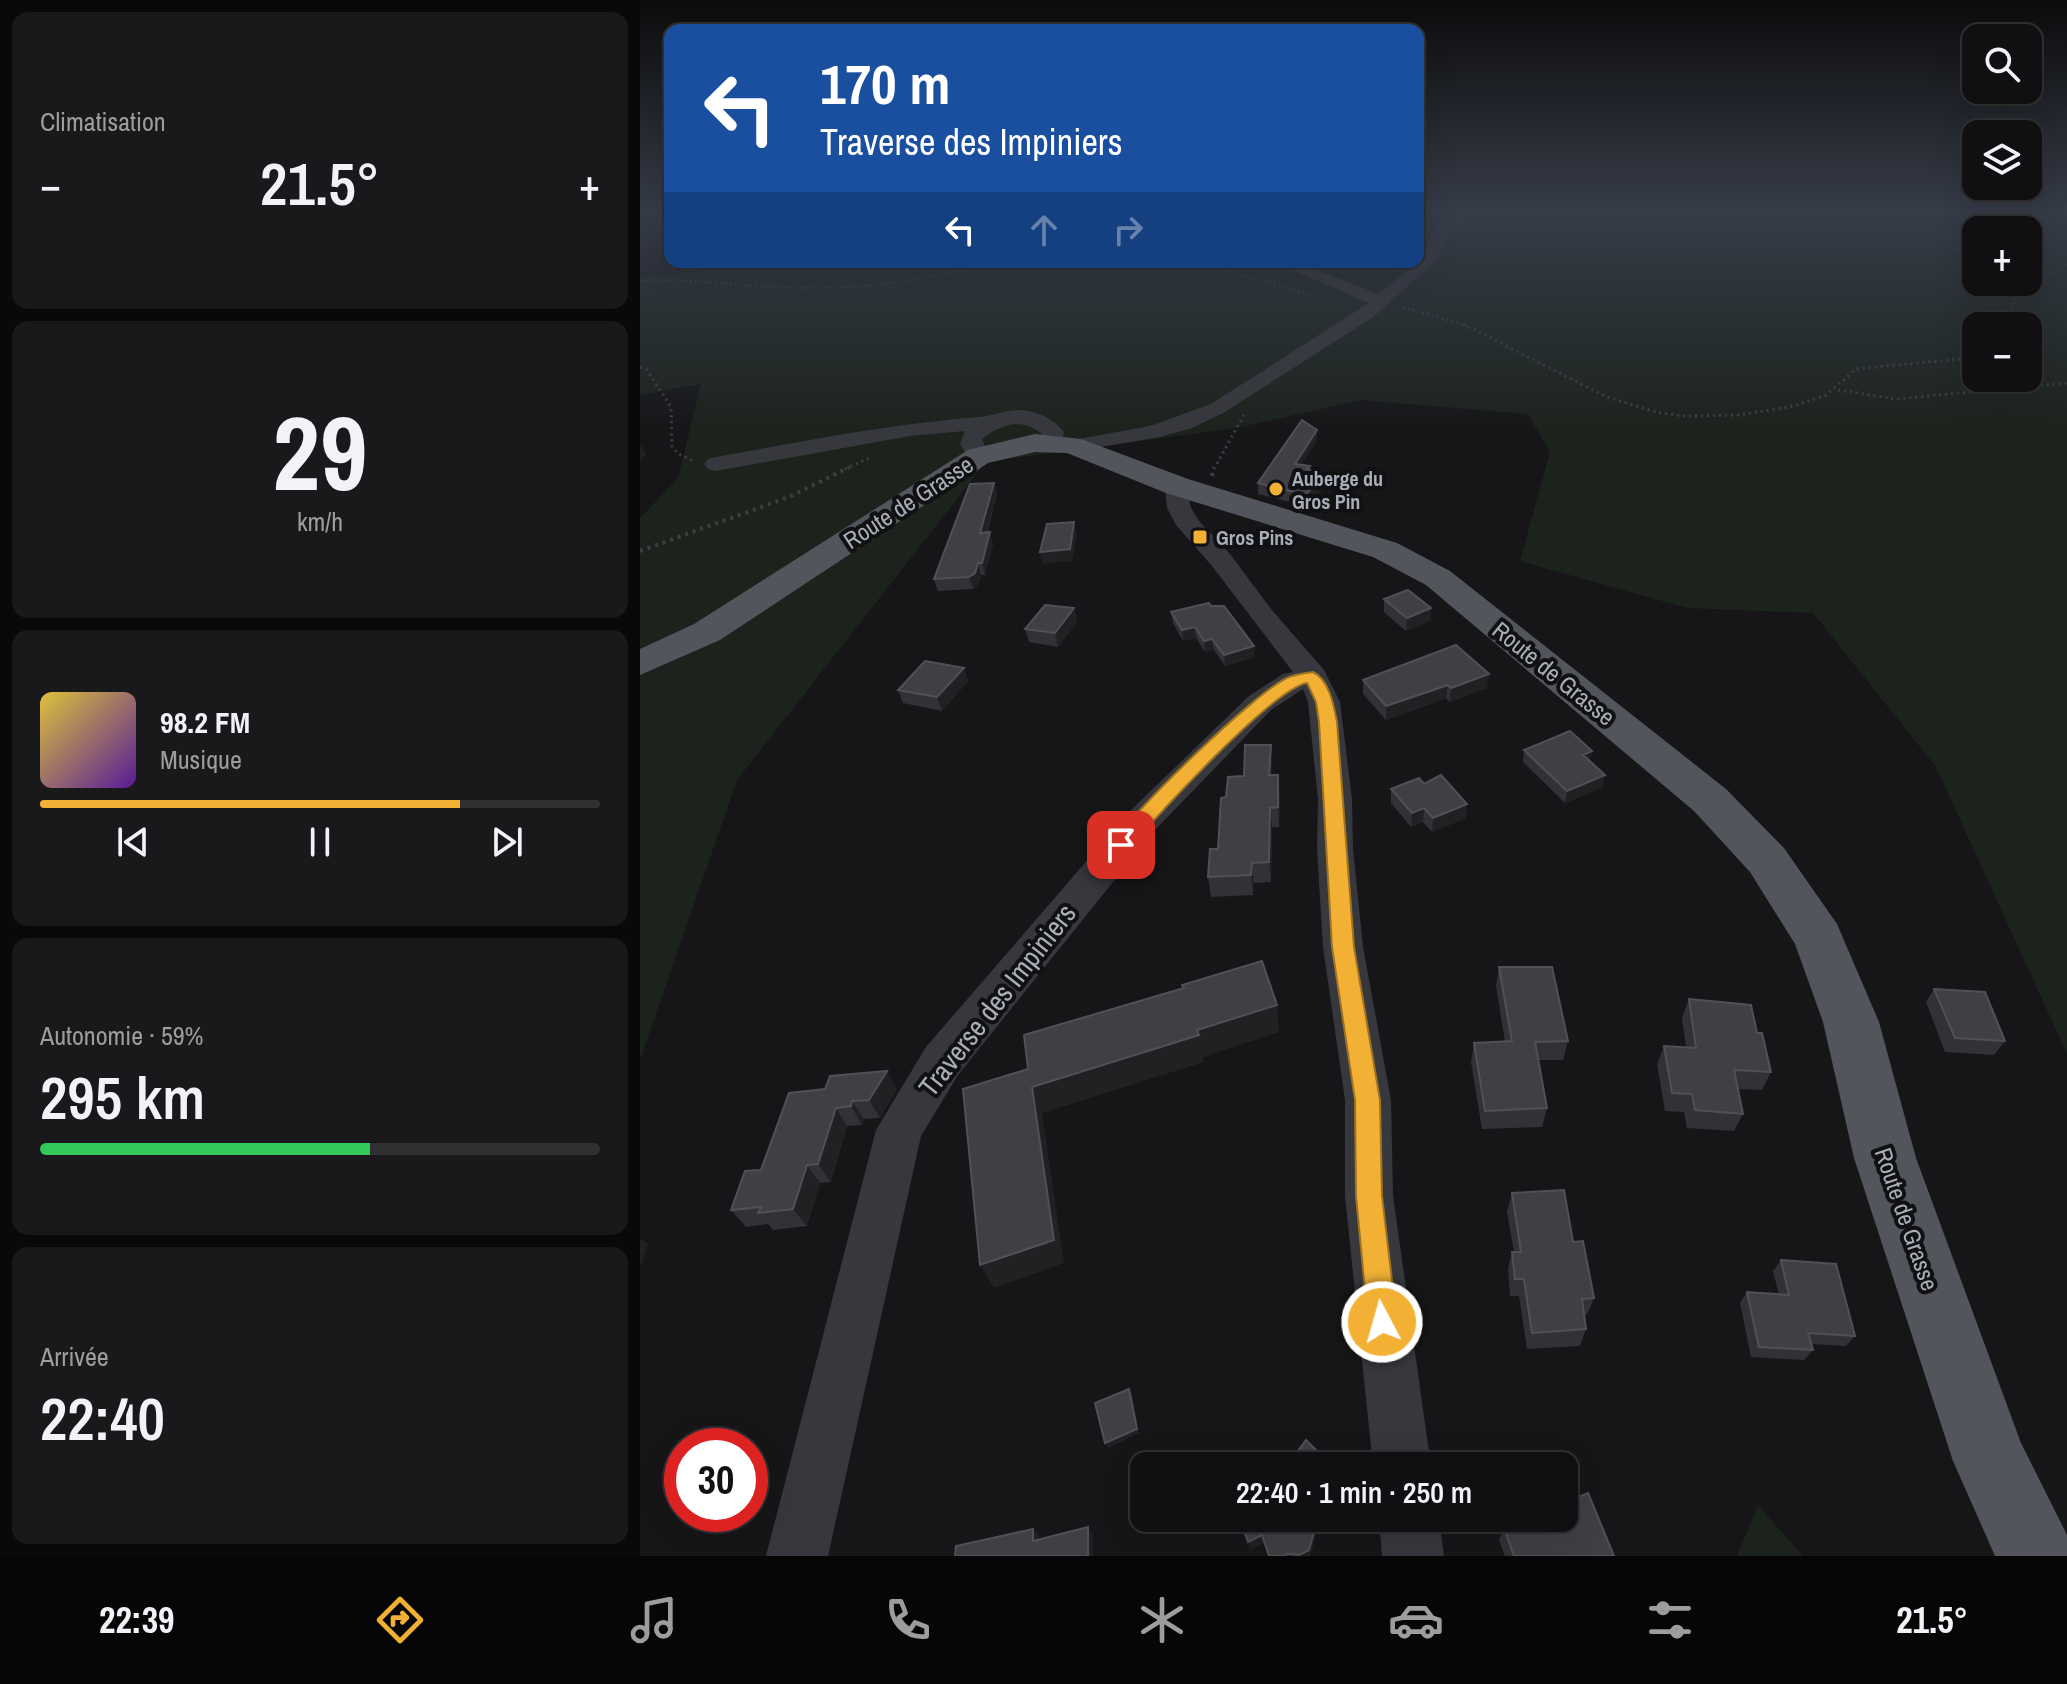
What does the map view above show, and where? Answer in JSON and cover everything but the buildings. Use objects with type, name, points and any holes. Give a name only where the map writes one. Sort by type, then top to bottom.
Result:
[{"type":"main road","name":"Route de Grasse","points":[[640,663],[707,632],[978,456],[1011,446],[1061,443],[1190,500],[1302,522],[1385,550],[1438,578],[1710,800],[1767,860],[1819,938],[1851,1022],[1885,1158],[1990,1461],[2036,1556]]},
{"type":"street","points":[[1341,286],[1380,301]]},
{"type":"street","points":[[978,456],[971,444],[971,437],[989,423],[1005,416],[1028,416],[1053,432],[1061,443],[1152,432],[1184,423],[1218,408],[1367,313],[1397,286]]},
{"type":"street","points":[[716,464],[910,429],[989,423]]},
{"type":"street","points":[[1190,500],[1313,677],[1324,702],[1328,722],[1343,947],[1368,1100],[1369,1196],[1400,1452]]},
{"type":"street","name":"Traverse des Impiniers","points":[[797,1556],[899,1130],[942,1061],[1141,822],[1260,703],[1294,681],[1313,677]]},
{"type":"street","points":[[1410,1532],[1413,1556]]},
{"type":"path","points":[[785,286],[838,286]]},
{"type":"path","points":[[1279,286],[1312,295]]},
{"type":"path","points":[[2009,312],[2016,299],[2032,286]]},
{"type":"path","points":[[1380,301],[1466,325],[1610,397],[1653,412],[1712,416],[1810,404],[1837,390],[1856,369],[1869,365],[1962,358]]},
{"type":"path","points":[[640,367],[647,370],[671,407],[672,446],[677,453],[694,461],[716,464]]},
{"type":"path","points":[[1837,390],[1896,399],[2067,383]]},
{"type":"path","points":[[1190,500],[1240,431],[1244,419],[1242,393]]},
{"type":"path","points":[[640,549],[789,497],[872,457]]},
{"type":"shaded area","points":[[640,286],[1962,286],[1962,296],[2042,296],[2042,286],[2067,286],[2067,1054],[1936,767],[1813,613],[1687,608],[1520,561],[1550,452],[1528,414],[1361,400],[1236,428],[986,462],[737,780],[640,1060],[640,518],[678,478],[701,384],[640,395]]},
{"type":"shaded area","points":[[1758,1505],[1803,1556],[1737,1556]]},
{"type":"place","name":"Auberge du Gros Pin","points":[[1276,489]]},
{"type":"place","name":"Gros Pins","points":[[1200,537]]},
{"type":"route","points":[[1121,845],[1260,703],[1294,681],[1313,677],[1324,702],[1328,722],[1343,947],[1361,1042],[1368,1100],[1369,1196],[1382,1322]]}]
